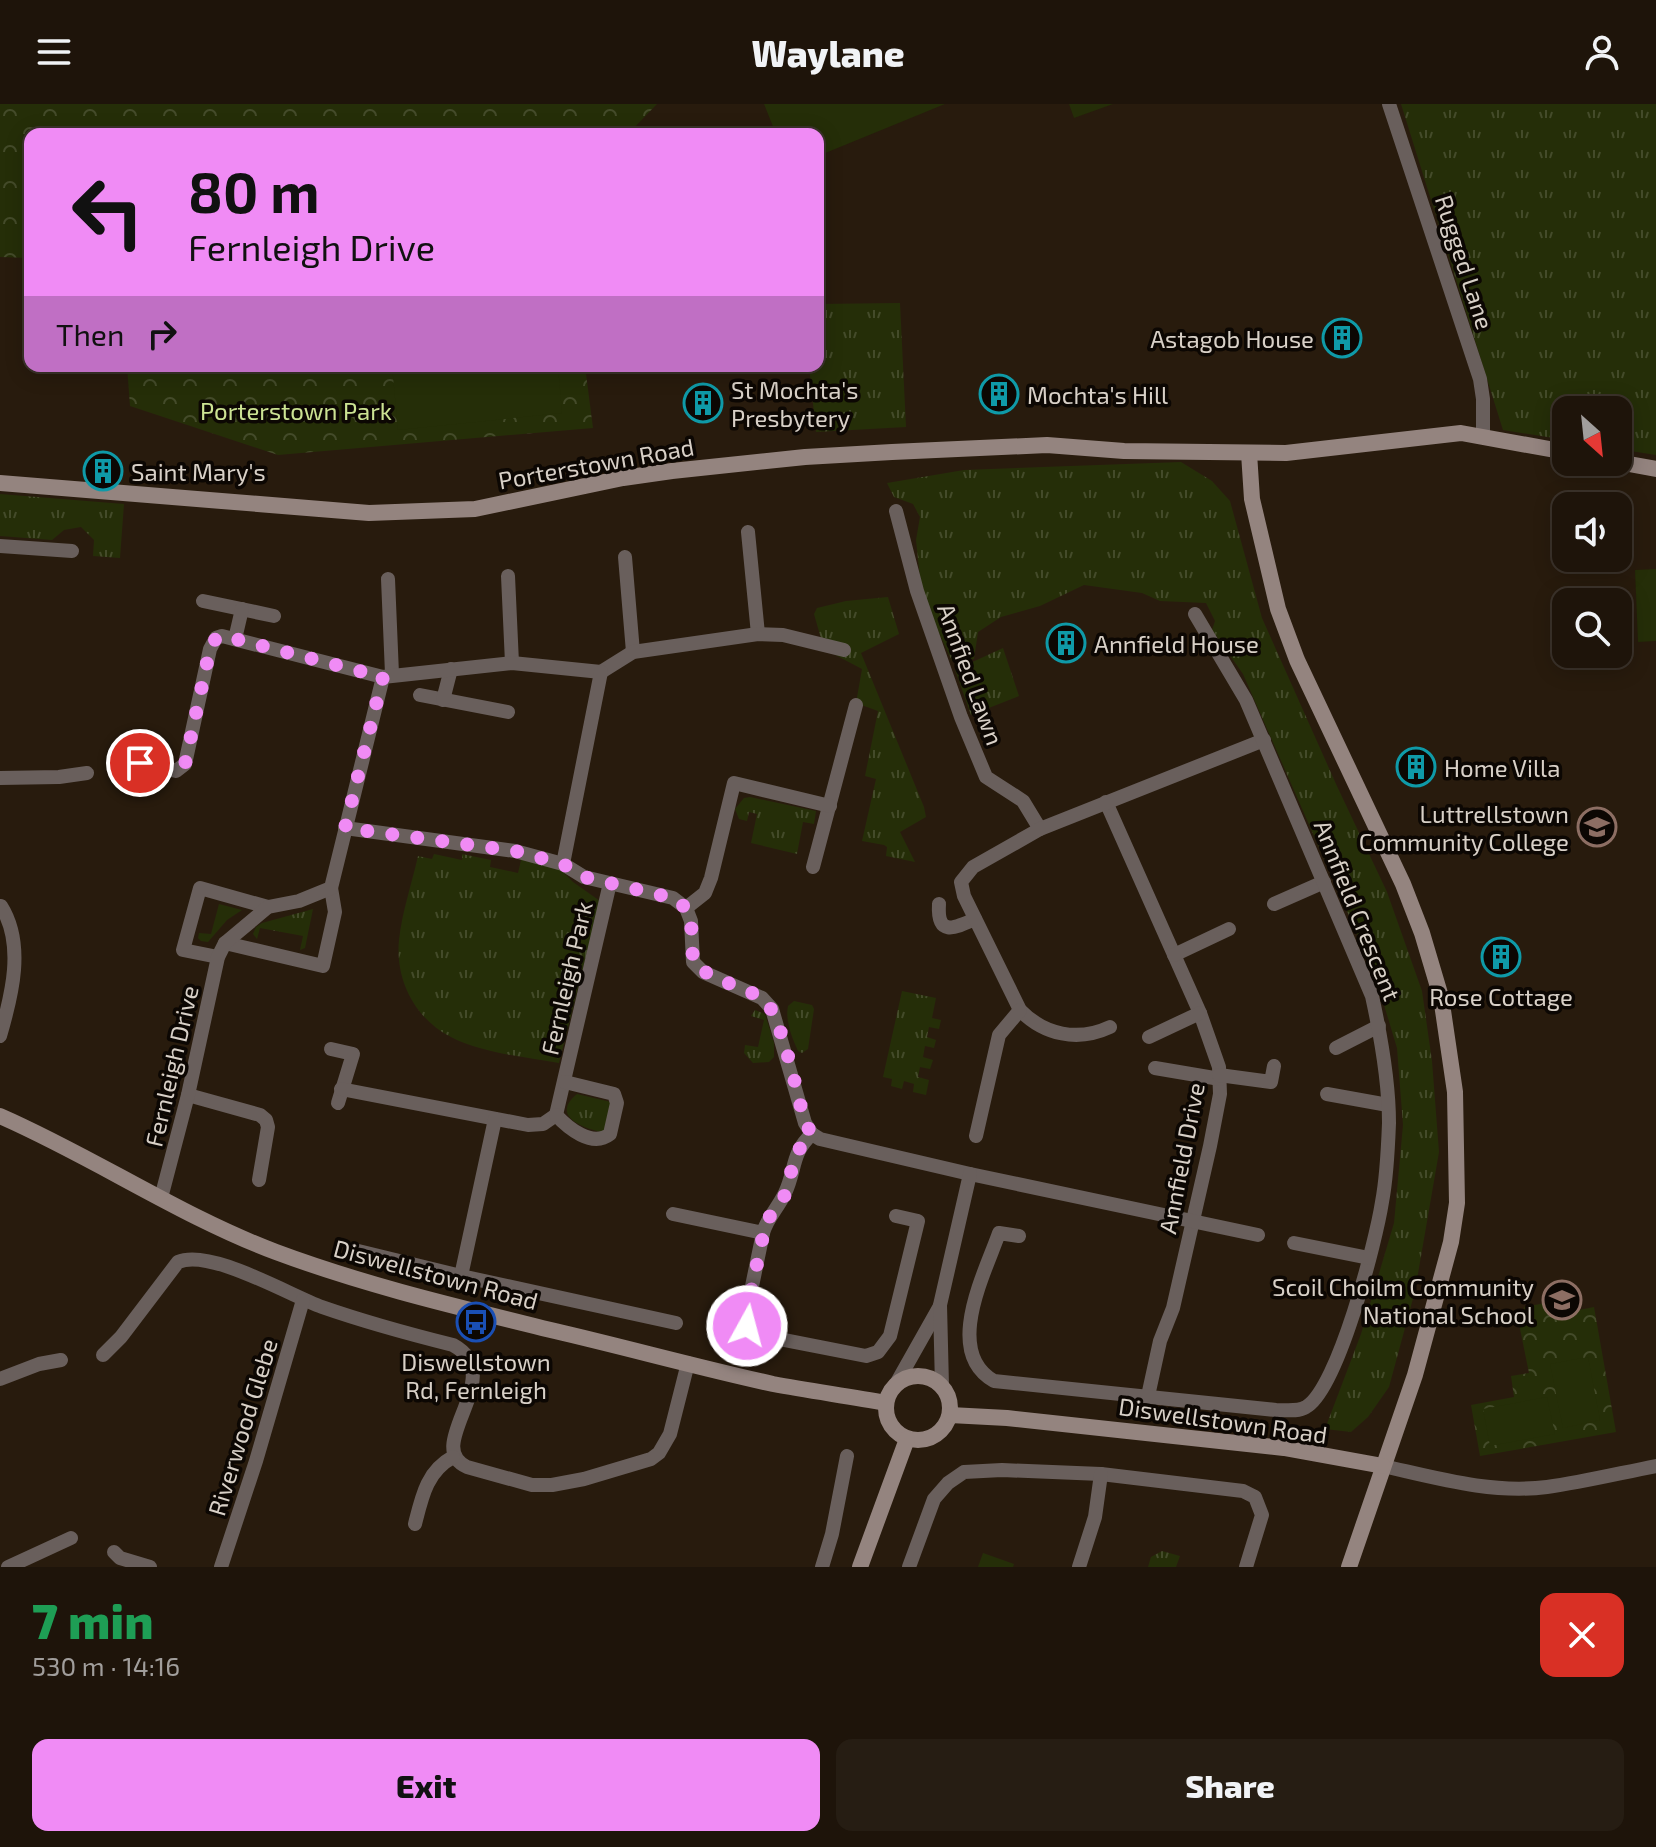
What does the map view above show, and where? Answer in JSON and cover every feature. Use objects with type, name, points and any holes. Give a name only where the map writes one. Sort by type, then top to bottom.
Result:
[{"type":"street","name":"Rugged Lane","points":[[1389,104],[1480,379],[1483,437]]},
{"type":"street","name":"Porterstown Road","points":[[0,483],[369,513],[420,512],[508,504],[635,476],[805,457],[1047,445],[1124,451],[1286,453],[1461,433],[1552,449]]},
{"type":"street","points":[[1249,453],[1252,499],[1278,609],[1297,660],[1397,869],[1422,933],[1441,997],[1455,1092],[1457,1203],[1451,1242],[1415,1375],[1349,1567]]},
{"type":"street","points":[[1632,465],[1656,469]]},
{"type":"street","name":"Annfied Lawn","points":[[896,511],[917,591],[961,717],[986,777],[1023,801],[1040,829]]},
{"type":"street","points":[[748,532],[758,634]]},
{"type":"street","points":[[0,546],[72,551]]},
{"type":"street","points":[[625,557],[633,652]]},
{"type":"street","points":[[508,576],[512,663]]},
{"type":"street","points":[[331,888],[299,901],[268,907],[200,888],[183,950],[222,950],[323,966],[335,912],[331,888],[388,676],[388,579]]},
{"type":"street","points":[[203,601],[274,616]]},
{"type":"street","points":[[235,639],[242,609]]},
{"type":"street","name":"Annfield Crescent","points":[[1148,1396],[1276,1410],[1308,1406],[1328,1381],[1369,1258],[1385,1181],[1388,1105],[1379,1026],[1372,996],[1246,700],[1195,614]]},
{"type":"street","points":[[140,763],[176,771],[185,764],[212,642],[222,636],[388,676],[512,663],[601,672],[633,652],[758,634],[783,635],[844,650]]},
{"type":"street","points":[[443,700],[451,669]]},
{"type":"street","points":[[563,864],[601,672]]},
{"type":"street","points":[[420,695],[508,712]]},
{"type":"street","points":[[813,867],[856,705]]},
{"type":"street","points":[[1110,1027],[1084,1037],[1041,1028],[1020,1010],[964,896],[961,882],[973,867],[1040,829],[1264,740]]},
{"type":"street","points":[[139,783],[140,763],[148,744]]},
{"type":"street","points":[[0,778],[87,773]]},
{"type":"street","points":[[686,908],[705,893],[711,878],[734,783],[830,806]]},
{"type":"street","name":"Annfield Drive","points":[[1106,802],[1200,1013],[1217,1055],[1220,1077],[1220,1094],[1193,1221],[1148,1396]]},
{"type":"street","points":[[345,828],[515,851],[563,864],[584,877],[673,898],[686,908],[691,921],[693,962],[703,972],[762,998],[775,1014],[805,1123],[812,1134],[820,1139],[1258,1235]]},
{"type":"street","points":[[1274,904],[1324,882]]},
{"type":"street","name":"Fernleigh Park","points":[[565,1082],[614,1094],[617,1103],[610,1134],[601,1139],[576,1133],[556,1115],[610,883]]},
{"type":"street","points":[[939,904],[938,919],[940,924],[947,927],[957,927],[975,919]]},
{"type":"street","points":[[0,1036],[15,966],[13,931],[1,906]]},
{"type":"street","points":[[222,950],[268,907]]},
{"type":"street","points":[[1174,955],[1229,929]]},
{"type":"street","name":"Fernleigh Drive","points":[[161,1198],[222,950]]},
{"type":"street","points":[[976,1136],[999,1035],[1020,1010]]},
{"type":"street","points":[[1149,1037],[1200,1013]]},
{"type":"street","points":[[1336,1048],[1379,1026]]},
{"type":"street","points":[[331,1049],[353,1054],[340,1096],[536,1125],[556,1115]]},
{"type":"street","points":[[1155,1068],[1271,1082],[1274,1066]]},
{"type":"street","points":[[1327,1094],[1388,1105]]},
{"type":"street","points":[[188,1095],[260,1115],[266,1120],[268,1127],[259,1180]]},
{"type":"street","name":"Diswellstown Road","points":[[0,1116],[276,1252],[357,1279],[502,1318],[774,1384],[886,1403]]},
{"type":"street","points":[[461,1276],[495,1119]]},
{"type":"street","points":[[812,1134],[796,1153],[785,1195],[766,1222],[745,1320],[747,1326],[759,1335],[866,1356],[878,1352],[890,1336],[918,1221],[896,1216]]},
{"type":"street","points":[[940,1305],[886,1403],[890,1425],[907,1439],[918,1441],[939,1434],[950,1415],[951,1405],[942,1386],[940,1305],[970,1174]]},
{"type":"street","points":[[673,1214],[763,1233]]},
{"type":"street","points":[[1019,1236],[999,1233],[970,1317],[971,1353],[979,1369],[994,1381],[1148,1396]]},
{"type":"street","points":[[1294,1243],[1369,1258]]},
{"type":"street","points":[[350,1249],[676,1323]]},
{"type":"street","points":[[103,1355],[121,1337],[173,1267],[184,1259],[214,1262],[274,1285],[303,1300],[465,1351],[474,1371],[453,1443],[453,1457],[457,1463],[467,1467],[532,1485],[572,1482],[651,1459],[659,1453],[670,1434],[688,1363]]},
{"type":"street","name":"Riverwood Glebe","points":[[221,1567],[303,1300]]},
{"type":"street","points":[[0,1379],[39,1364],[61,1360]]},
{"type":"street","points":[[896,1384],[914,1376],[934,1380],[942,1386]]},
{"type":"street","name":"Diswellstown Road","points":[[950,1415],[1007,1418],[1284,1448],[1383,1466]]},
{"type":"street","points":[[860,1567],[907,1439]]},
{"type":"street","points":[[822,1567],[832,1534],[847,1456]]},
{"type":"street","points":[[415,1524],[429,1478],[439,1466],[453,1457]]},
{"type":"street","points":[[1383,1466],[1448,1482],[1511,1488],[1546,1487],[1656,1466]]},
{"type":"street","points":[[909,1567],[934,1499],[948,1483],[964,1472],[1002,1470],[1101,1474],[1234,1488],[1255,1497],[1262,1515],[1246,1567]]},
{"type":"street","points":[[1079,1567],[1095,1517],[1101,1474]]},
{"type":"street","points":[[8,1567],[71,1538]]},
{"type":"street","points":[[114,1552],[120,1558],[150,1567]]},
{"type":"green space","points":[[0,104],[657,104],[634,128],[24,128],[24,258],[0,257]]},
{"type":"green space","points":[[764,104],[945,104],[824,154],[824,128],[774,128]]},
{"type":"green space","points":[[1069,104],[1113,104],[1074,118]]},
{"type":"green space","points":[[1401,104],[1656,104],[1656,455],[1632,451],[1632,396],[1552,396],[1552,438],[1503,430]]},
{"type":"green space","points":[[900,303],[906,427],[816,432],[810,372],[824,372],[824,304]]},
{"type":"green space","name":"Porterstown Park","points":[[127,372],[586,372],[593,428],[278,455],[130,406]]},
{"type":"green space","points":[[393,372],[559,372],[562,413],[398,430]]},
{"type":"green space","points":[[1181,462],[1212,481],[1230,501],[1262,618],[1387,892],[1422,991],[1432,1061],[1439,1152],[1415,1291],[1389,1387],[1368,1417],[1351,1432],[1325,1429],[1361,1334],[1394,1223],[1403,1125],[1397,1048],[1375,975],[1243,674],[1212,630],[1215,621],[1206,603],[1160,601],[1142,593],[1084,585],[1040,606],[1001,617],[978,632],[974,659],[952,661],[922,597],[916,540],[920,517],[913,504],[894,497],[887,483],[964,470]]},
{"type":"green space","points":[[0,494],[124,504],[120,558],[93,556],[94,540],[81,527],[64,530],[52,540],[0,536]]},
{"type":"green space","points":[[1656,569],[1656,641],[1638,642],[1635,570]]},
{"type":"green space","points":[[888,597],[899,634],[861,653],[924,807],[926,817],[900,832],[915,862],[886,856],[887,847],[884,845],[862,841],[876,779],[865,776],[878,711],[856,703],[862,669],[824,649],[814,614],[817,608],[846,601]]},
{"type":"green space","points":[[1003,648],[1019,696],[971,715],[955,670]]},
{"type":"green space","points":[[744,798],[816,811],[814,824],[803,822],[797,854],[751,843],[757,814],[749,812],[747,821],[739,819],[735,809]]},
{"type":"green space","points":[[434,854],[462,860],[462,854],[491,860],[490,867],[518,873],[522,856],[559,868],[600,901],[559,1063],[504,1054],[451,1037],[427,1020],[410,997],[400,970],[400,929],[418,856],[432,859]]},
{"type":"green space","points":[[219,904],[242,910],[227,920],[208,942],[201,941],[199,933],[211,934]]},
{"type":"green space","points":[[313,909],[305,948],[300,950],[303,936],[260,928],[257,939],[253,934],[262,923]]},
{"type":"green space","points":[[902,991],[936,998],[932,1018],[941,1020],[939,1029],[929,1027],[927,1037],[936,1040],[934,1048],[925,1046],[923,1057],[933,1060],[930,1069],[920,1067],[918,1077],[929,1080],[926,1095],[913,1092],[914,1084],[904,1081],[902,1089],[891,1086],[892,1079],[883,1077]]},
{"type":"green space","points":[[794,1001],[812,1005],[814,1009],[808,1049],[802,1053],[798,1051],[788,1023],[788,1006]]},
{"type":"green space","points":[[755,1010],[765,1014],[774,1043],[774,1057],[769,1062],[753,1063],[744,1053],[745,1045],[758,1047],[764,1020],[751,1016]]},
{"type":"green space","points":[[577,1094],[611,1102],[605,1130],[601,1132],[578,1124],[568,1115],[570,1102]]},
{"type":"green space","points":[[1551,1302],[1554,1315],[1594,1307],[1616,1432],[1480,1456],[1471,1405],[1514,1397],[1511,1376],[1529,1373],[1518,1319],[1526,1317],[1524,1307]]},
{"type":"green space","points":[[1588,1357],[1600,1420],[1563,1428],[1550,1364]]},
{"type":"green space","points":[[1547,1397],[1555,1434],[1490,1446],[1483,1409]]},
{"type":"green space","points":[[1162,1551],[1180,1556],[1176,1567],[1148,1567],[1151,1557]]},
{"type":"green space","points":[[983,1553],[1014,1564],[1013,1567],[978,1567]]},
{"type":"place","name":"Astagob House","points":[[1342,338]]},
{"type":"place","name":"Mochta's Hill","points":[[999,394]]},
{"type":"place","name":"St Mochta's Presbytery","points":[[703,403]]},
{"type":"place","name":"Saint Mary's","points":[[103,471]]},
{"type":"place","name":"Annfield House","points":[[1066,643]]},
{"type":"place","name":"Home Villa","points":[[1416,767]]},
{"type":"place","name":"Luttrellstown Community College","points":[[1597,827]]},
{"type":"place","name":"Rose Cottage","points":[[1501,957]]},
{"type":"place","name":"Scoil Choilm Community National School","points":[[1562,1300]]},
{"type":"place","name":"Diswellstown Rd, Fernleigh","points":[[476,1322]]},
{"type":"route","points":[[140,763],[176,771],[185,764],[210,649],[216,638],[235,639],[383,677],[345,828],[515,851],[563,864],[584,877],[673,898],[686,908],[691,921],[693,962],[718,980],[762,998],[775,1014],[805,1123],[812,1134],[796,1153],[785,1195],[766,1222],[745,1320],[747,1326]]}]
